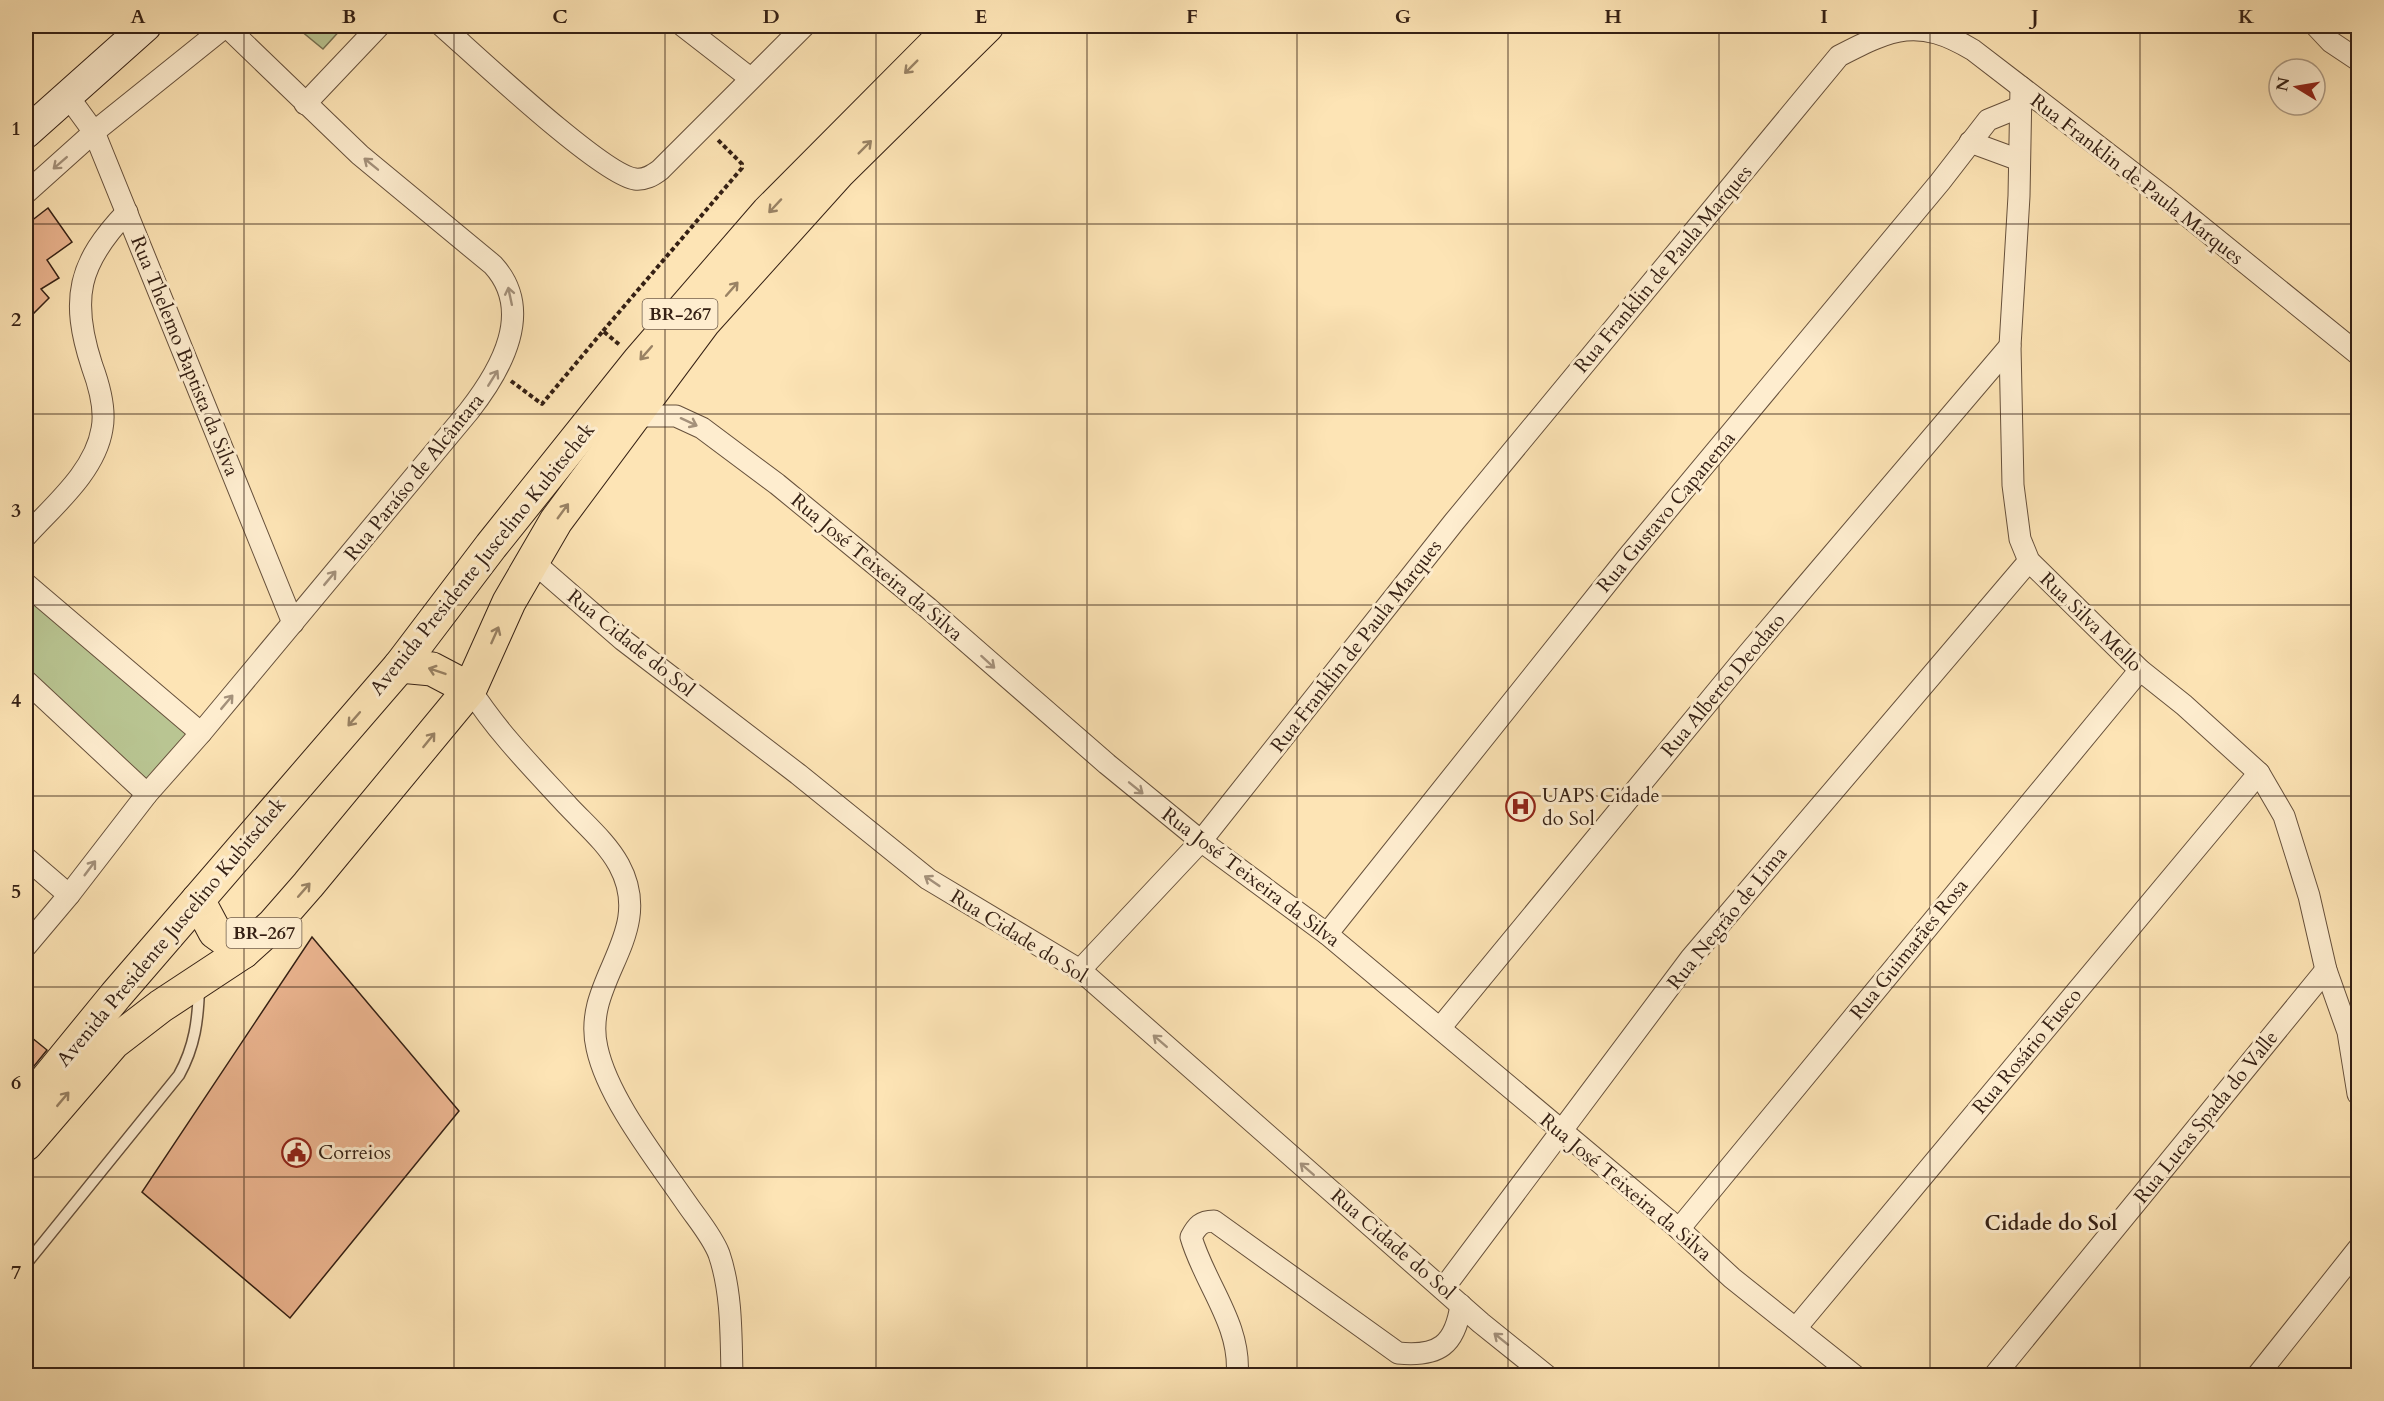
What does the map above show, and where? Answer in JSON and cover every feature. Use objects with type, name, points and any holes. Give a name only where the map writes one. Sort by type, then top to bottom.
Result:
[{"type":"highway","name":"Avenida Presidente Juscelino Kubitschek","points":[[26,1104],[400,666],[491,546],[639,361],[816,162],[953,26]]},
{"type":"highway","name":"Avenida Presidente Juscelino Kubitschek","points":[[26,1144],[113,1043],[161,1006],[243,952],[273,925],[301,893],[470,688],[531,560],[556,521],[632,416],[704,322],[847,164],[987,26]]},
{"type":"highway","points":[[432,625],[488,581],[531,560]]},
{"type":"highway","points":[[400,666],[432,669],[470,688]]},
{"type":"highway","points":[[198,900],[215,932],[243,952]]},
{"type":"main road","points":[[26,133],[146,26]]},
{"type":"street","name":"Rua Paraíso de Alcântara","points":[[26,946],[69,895],[147,794],[201,733],[469,411],[498,372],[513,315],[512,297],[505,279],[452,230],[360,155],[226,26]]},
{"type":"street","points":[[26,193],[94,132],[226,26]]},
{"type":"street","points":[[305,104],[379,26]]},
{"type":"street","points":[[442,26],[597,160],[633,179],[644,179],[660,170],[804,26]]},
{"type":"street","points":[[683,26],[750,78]]},
{"type":"street","points":[[2316,26],[2331,42],[2358,60]]},
{"type":"street","name":"Rua Franklin de Paula Marques","points":[[1080,970],[1201,841],[1454,522],[1839,56],[1882,33],[1914,28],[1949,36],[1973,50],[2020,97],[2163,196],[2358,354]]},
{"type":"street","name":"Rua Thelemo Baptista da Silva","points":[[67,95],[94,132],[293,623]]},
{"type":"street","name":"Rua Gustavo Capanema","points":[[1327,934],[1627,558],[1940,182],[1988,120],[2020,97]]},
{"type":"street","name":"Rua Silva Mello","points":[[2020,97],[2010,346],[2013,485],[2020,540],[2029,561],[2140,670],[2184,705],[2259,773],[2284,816],[2309,896],[2326,970],[2348,1032],[2358,1094]]},
{"type":"street","points":[[1970,142],[2019,160]]},
{"type":"street","points":[[26,536],[80,476],[93,454],[103,429],[96,378],[83,337],[80,291],[93,253],[105,235],[127,212]]},
{"type":"street","name":"Rua Alberto Deodato","points":[[1440,1028],[1747,655],[2010,346]]},
{"type":"street","name":"Rua José Teixeira da Silva","points":[[632,416],[676,416],[702,428],[851,544],[1098,757],[1201,841],[1327,934],[1679,1229],[1732,1278],[1855,1376]]},
{"type":"street","name":"Rua Cidade do Sol","points":[[531,560],[623,640],[798,774],[928,879],[1080,970],[1461,1305],[1547,1376]]},
{"type":"street","name":"Rua Negrão de Lima","points":[[1443,1289],[1691,958],[2029,561]]},
{"type":"street","points":[[26,584],[201,733]]},
{"type":"street","name":"Rua Guimarães Rosa","points":[[1679,1229],[2140,670]]},
{"type":"street","points":[[26,681],[147,794]]},
{"type":"street","points":[[470,688],[487,716],[513,747],[602,842],[619,864],[628,885],[630,922],[600,994],[596,1044],[606,1076],[632,1121],[718,1253],[727,1284],[732,1376]]},
{"type":"street","name":"Rua Rosário Fusco","points":[[1796,1328],[2259,773]]},
{"type":"street","points":[[26,858],[69,895]]},
{"type":"street","name":"Rua Lucas Spada do Valle","points":[[1994,1376],[2326,970]]},
{"type":"street","points":[[1238,1376],[1239,1364],[1229,1322],[1197,1258],[1191,1237],[1196,1228],[1205,1221],[1214,1221],[1398,1353],[1417,1355],[1438,1349],[1449,1342],[1458,1325],[1461,1305]]},
{"type":"street","points":[[2257,1376],[2358,1249]]},
{"type":"lane","points":[[26,1264],[179,1075],[191,1054],[198,1025],[200,981]]},
{"type":"lane","points":[[26,1368],[34,1376]]},
{"type":"path","points":[[498,372],[542,404],[742,168],[738,159],[703,126]]},
{"type":"path","points":[[603,330],[619,344]]},
{"type":"green space","points":[[295,26],[344,26],[323,49]]},
{"type":"green space","points":[[26,590],[195,739],[152,793],[26,677]]},
{"type":"building","points":[[48,208],[72,242],[47,260],[59,278],[41,289],[49,298],[34,313],[26,302],[26,225]]},
{"type":"building","name":"Correios","points":[[312,937],[459,1111],[290,1318],[142,1192]]},
{"type":"building","points":[[26,1033],[47,1050],[26,1076]]},
{"type":"place","name":"UAPS Cidade do Sol","points":[[1521,806]]},
{"type":"place","name":"Correios","points":[[297,1152]]},
{"type":"district","name":"Cidade do Sol","points":[[2051,1223]]}]
